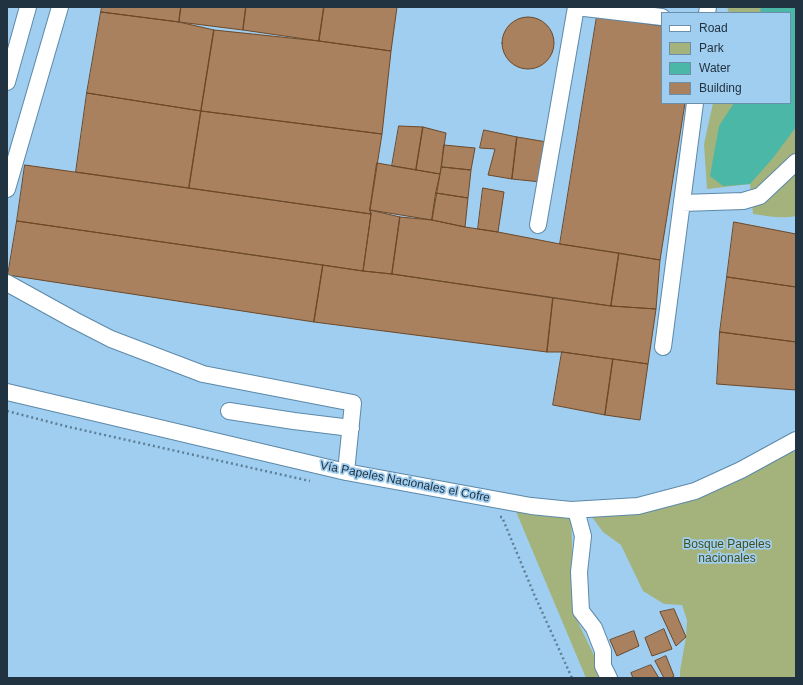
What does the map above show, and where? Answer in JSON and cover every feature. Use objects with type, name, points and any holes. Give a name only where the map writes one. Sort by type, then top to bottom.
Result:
[{"type":"street","points":[[7,82],[28,7]]},
{"type":"street","points":[[7,189],[60,7]]},
{"type":"street","points":[[538,225],[576,7],[661,17]]},
{"type":"street","points":[[663,347],[695,104]]},
{"type":"street","points":[[682,203],[743,201],[760,196],[789,174],[796,162]]},
{"type":"street","points":[[7,283],[111,339],[203,374],[353,402],[346,472]]},
{"type":"street","name":"Vía Papeles Nacionales el Cofre","points":[[7,392],[346,472],[531,506],[576,510],[638,506],[695,491],[741,470],[796,440]]},
{"type":"street","points":[[229,410],[294,421],[351,428]]},
{"type":"street","points":[[576,510],[583,536],[579,572],[581,612],[594,628],[603,651],[603,666],[609,678]]},
{"type":"path","points":[[7,411],[69,427],[314,482]]},
{"type":"path","points":[[494,516],[502,517],[534,594],[572,678]]},
{"type":"green space","points":[[727,7],[796,7],[796,216],[780,217],[753,214],[750,184],[707,189],[704,144],[713,104],[791,104],[791,12],[729,12]]},
{"type":"green space","name":"Bosque Papeles nacionales","points":[[796,440],[796,678],[680,678],[687,620],[682,605],[664,604],[643,591],[621,545],[603,532],[586,509],[638,506]]},
{"type":"green space","points":[[512,502],[571,510],[574,614],[605,678],[586,678]]},
{"type":"water","points":[[761,7],[796,7],[796,127],[773,158],[750,184],[723,186],[710,176],[719,126],[733,104],[791,104],[791,12],[760,12]]},
{"type":"building","points":[[102,7],[181,7],[179,22],[101,12]]},
{"type":"building","points":[[181,7],[246,7],[243,30],[179,22]]},
{"type":"building","points":[[246,7],[324,7],[319,41],[243,30]]},
{"type":"building","points":[[324,7],[397,7],[391,51],[319,41]]},
{"type":"building","points":[[101,12],[179,22],[214,30],[201,111],[87,93]]},
{"type":"building","points":[[597,16],[661,26],[661,104],[685,104],[660,260],[560,244]]},
{"type":"building","points":[[523,17],[533,17],[542,21],[550,29],[554,38],[554,48],[550,57],[542,65],[533,69],[523,69],[514,65],[506,57],[502,48],[502,38],[506,29],[514,21]]},
{"type":"building","points":[[214,30],[319,41],[391,51],[382,134],[201,111]]},
{"type":"building","points":[[87,93],[201,111],[189,188],[76,172]]},
{"type":"building","points":[[201,111],[382,134],[370,210],[371,214],[189,188]]},
{"type":"building","points":[[399,126],[423,127],[416,170],[392,166]]},
{"type":"building","points":[[423,127],[446,133],[440,174],[416,170]]},
{"type":"building","points":[[484,130],[517,137],[512,179],[488,175],[495,149],[480,148]]},
{"type":"building","points":[[517,137],[547,142],[541,182],[512,179]]},
{"type":"building","points":[[444,145],[475,148],[471,170],[442,167]]},
{"type":"building","points":[[377,163],[440,174],[432,220],[370,210]]},
{"type":"building","points":[[25,165],[371,214],[363,271],[17,221]]},
{"type":"building","points":[[442,167],[471,170],[468,198],[436,193]]},
{"type":"building","points":[[483,188],[504,192],[498,232],[478,229]]},
{"type":"building","points":[[436,193],[468,198],[465,227],[432,220]]},
{"type":"building","points":[[370,210],[400,217],[392,274],[363,271],[371,214]]},
{"type":"building","points":[[400,217],[432,220],[560,244],[619,253],[611,306],[392,274]]},
{"type":"building","points":[[17,221],[323,265],[314,322],[8,275]]},
{"type":"building","points":[[734,222],[796,234],[796,287],[727,277]]},
{"type":"building","points":[[619,253],[660,260],[656,309],[611,306]]},
{"type":"building","points":[[323,265],[553,298],[547,352],[314,322]]},
{"type":"building","points":[[727,277],[796,287],[796,342],[720,332]]},
{"type":"building","points":[[553,298],[611,306],[656,309],[648,364],[562,352],[547,352]]},
{"type":"building","points":[[720,332],[796,342],[796,390],[717,384]]},
{"type":"building","points":[[562,352],[613,359],[605,415],[553,405]]},
{"type":"building","points":[[613,359],[648,364],[640,420],[605,415]]},
{"type":"building","points":[[674,609],[686,637],[676,646],[660,612]]},
{"type":"building","points":[[664,629],[672,649],[652,656],[645,638]]},
{"type":"building","points":[[634,631],[639,646],[617,656],[610,640]]},
{"type":"building","points":[[666,656],[674,676],[671,678],[664,678],[655,661]]},
{"type":"building","points":[[651,665],[659,678],[633,678],[631,673]]}]
